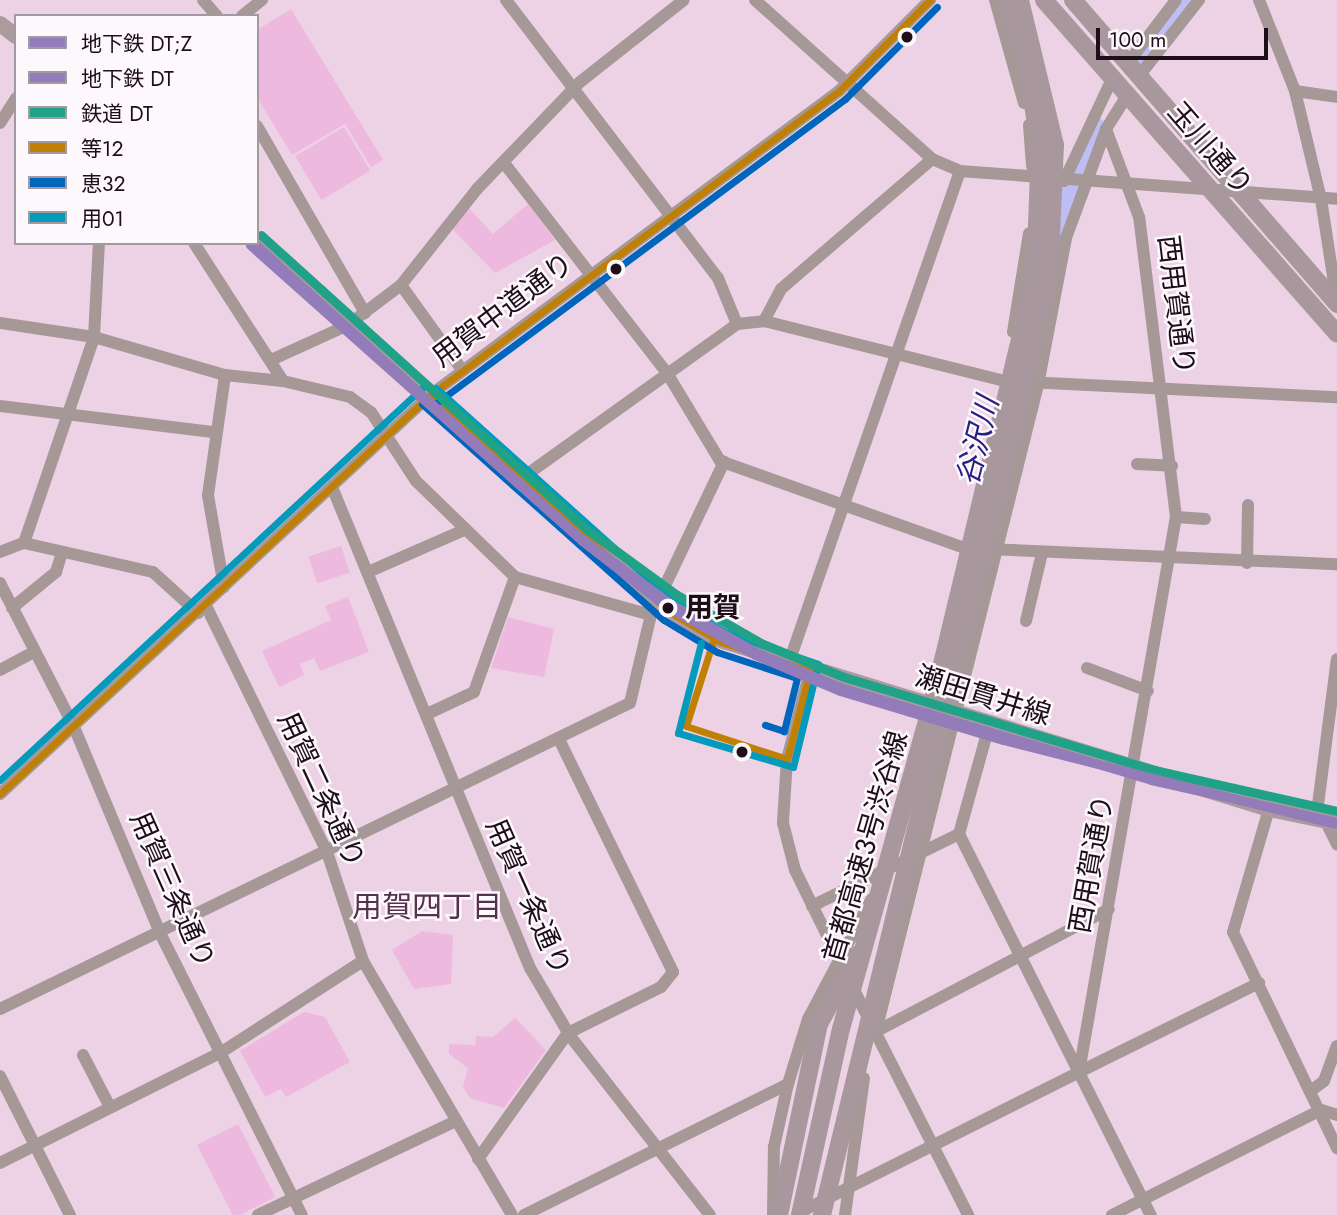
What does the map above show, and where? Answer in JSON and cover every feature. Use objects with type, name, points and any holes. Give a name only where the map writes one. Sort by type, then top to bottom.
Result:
[{"type":"highway","name":"首都高速3号渋谷線","points":[[800,1215],[841,1030],[877,916],[1035,277],[1042,203],[1038,127],[1005,0]]},
{"type":"highway","name":"首都高速3号渋谷線","points":[[822,1215],[1049,282],[1055,145],[1020,0]]},
{"type":"highway","name":"玉川通り","points":[[1044,0],[1337,333]]},
{"type":"highway","name":"玉川通り","points":[[1073,0],[1236,193],[1337,303]]},
{"type":"highway","points":[[779,1215],[789,1145],[819,1024],[877,916]]},
{"type":"highway","points":[[833,1215],[846,1109]]},
{"type":"highway","points":[[789,1145],[794,1215]]},
{"type":"main road","name":"瀬田貫井線","points":[[259,245],[522,478],[654,608],[714,638],[788,665],[1269,809],[1326,821]]},
{"type":"street","points":[[203,0],[215,14]]},
{"type":"street","points":[[244,14],[262,0]]},
{"type":"street","points":[[506,0],[718,278],[737,324]]},
{"type":"street","points":[[271,360],[348,325],[401,285],[504,163],[574,90],[614,51],[684,0]]},
{"type":"street","points":[[755,0],[932,159],[960,171],[1084,183],[1337,199]]},
{"type":"street","name":"用賀中道通り","points":[[0,794],[202,610],[429,396],[846,84],[930,0]]},
{"type":"street","points":[[774,1215],[774,1147],[788,1084],[808,1019],[839,961],[881,871],[965,548],[1004,381],[1033,178],[1017,68],[995,0]]},
{"type":"street","points":[[1133,70],[1176,0]]},
{"type":"street","points":[[1133,70],[1199,0]]},
{"type":"street","points":[[1259,0],[1295,91],[1321,199],[1337,303]]},
{"type":"street","points":[[1064,181],[1114,77]]},
{"type":"street","points":[[1295,91],[1337,96]]},
{"type":"street","points":[[845,1215],[875,1032],[1038,385],[1066,238],[1084,183],[1107,129],[1128,93]]},
{"type":"street","points":[[0,123],[14,101]]},
{"type":"street","points":[[259,129],[365,313]]},
{"type":"street","name":"西用賀通り","points":[[1079,1072],[1172,559],[1176,517],[1172,466],[1132,184],[1107,129]]},
{"type":"street","points":[[764,321],[781,289],[932,159]]},
{"type":"street","points":[[504,163],[589,277],[667,373],[724,462],[965,548],[1247,563],[1337,564]]},
{"type":"street","points":[[788,665],[960,171]]},
{"type":"street","points":[[24,543],[94,337],[99,245]]},
{"type":"street","points":[[195,245],[283,381]]},
{"type":"street","points":[[401,285],[462,370]]},
{"type":"street","points":[[522,478],[737,324],[764,321],[895,356],[1004,381],[1162,391],[1337,397]]},
{"type":"street","points":[[0,323],[94,337],[225,375],[283,381],[350,397],[389,434],[416,481],[462,531],[515,577],[654,608]]},
{"type":"street","points":[[224,587],[208,495],[212,432],[225,375]]},
{"type":"street","points":[[0,406],[212,432]]},
{"type":"street","points":[[0,1009],[161,935],[630,703],[654,608],[724,462]]},
{"type":"street","points":[[1137,464],[1172,466]]},
{"type":"street","name":"用賀一条通り","points":[[332,487],[427,714],[454,789],[515,938],[568,1032],[710,1215]]},
{"type":"street","points":[[1247,563],[1248,505]]},
{"type":"street","points":[[1176,517],[1205,519]]},
{"type":"street","points":[[369,572],[462,531]]},
{"type":"street","points":[[0,552],[24,543],[153,572],[202,610]]},
{"type":"street","points":[[12,608],[56,572],[62,552]]},
{"type":"street","points":[[1026,621],[1042,553]]},
{"type":"street","points":[[427,714],[474,692],[515,577]]},
{"type":"street","name":"用賀三条通り","points":[[0,583],[74,727],[161,935],[302,1215]]},
{"type":"street","name":"用賀二条通り","points":[[202,610],[327,852],[363,961],[454,1122],[478,1159],[506,1213]]},
{"type":"street","points":[[0,670],[34,652]]},
{"type":"street","points":[[1337,659],[1326,821],[1337,845]]},
{"type":"street","points":[[1087,668],[1148,691]]},
{"type":"street","points":[[810,671],[787,759],[782,808],[789,855],[839,961],[968,1215]]},
{"type":"street","points":[[989,726],[959,834],[1151,1215]]},
{"type":"street","points":[[478,1159],[568,1032],[661,987],[674,967],[559,739]]},
{"type":"street","points":[[1269,809],[1233,932],[1312,1090],[1337,1148]]},
{"type":"street","points":[[812,906],[959,834]]},
{"type":"street","points":[[875,1032],[1109,909]]},
{"type":"street","points":[[0,1163],[219,1052],[363,961]]},
{"type":"street","points":[[794,1215],[1259,983]]},
{"type":"street","points":[[1312,1090],[1324,1081],[1337,1046]]},
{"type":"street","points":[[83,1055],[110,1107]]},
{"type":"street","points":[[0,1076],[70,1215]]},
{"type":"street","points":[[524,1215],[656,1146],[788,1084]]},
{"type":"street","points":[[1112,1215],[1321,1110],[1337,1115]]},
{"type":"street","points":[[258,1215],[454,1122]]},
{"type":"shaded area","points":[[291,9],[383,160],[371,167],[345,124],[292,155],[259,100],[259,29]]},
{"type":"shaded area","points":[[344,127],[370,171],[321,200],[295,156]]},
{"type":"shaded area","points":[[528,204],[555,240],[495,273],[451,228],[467,206],[493,234]]},
{"type":"shaded area","points":[[341,546],[350,573],[317,583],[309,557]]},
{"type":"shaded area","points":[[348,597],[369,652],[320,671],[314,658],[300,664],[304,675],[279,687],[262,651],[331,620],[325,606]]},
{"type":"shaded area","points":[[508,617],[554,629],[544,677],[491,668]]},
{"type":"shaded area","points":[[422,931],[453,935],[451,984],[414,989],[392,950]]},
{"type":"shaded area","points":[[304,1012],[325,1017],[350,1062],[286,1097],[281,1089],[265,1097],[240,1051]]},
{"type":"shaded area","points":[[515,1018],[546,1050],[504,1108],[470,1098],[463,1087],[468,1068],[449,1054],[449,1044],[475,1045],[476,1036],[493,1037]]},
{"type":"shaded area","points":[[238,1124],[275,1197],[240,1215],[233,1215],[197,1145]]},
{"type":"waterway","name":"谷沢川","points":[[1142,59],[1188,0]]},
{"type":"waterway","name":"谷沢川","points":[[1077,172],[1095,128]]},
{"type":"waterway","name":"谷沢川","points":[[1051,242],[1071,187]]},
{"type":"metro line","name":"DT","points":[[250,245],[582,541],[667,607],[755,655],[840,691],[1003,740],[1334,824]]},
{"type":"metro line","name":"DT;Z","points":[[256,245],[582,539],[671,604],[758,653],[840,687],[1151,780],[1337,822]]},
{"type":"rail line","name":"DT","points":[[261,235],[589,531],[677,595],[763,644],[844,677],[1154,770],[1337,811]]},
{"type":"transit line","name":"等12","points":[[0,794],[429,396],[839,91],[930,0]]},
{"type":"transit line","name":"恵32","points":[[435,404],[845,99],[937,7]]},
{"type":"transit line","name":"用01","points":[[0,780],[422,388]]},
{"type":"transit line","name":"用01","points":[[436,388],[676,603],[725,632],[818,664],[793,767],[678,733],[701,643]]},
{"type":"transit line","name":"等12","points":[[429,396],[670,612],[721,642],[810,671]]},
{"type":"transit line","name":"恵32","points":[[422,404],[664,620],[717,652],[797,678],[784,731],[765,725]]},
{"type":"transit line","name":"等12","points":[[714,638],[686,726],[787,759]]},
{"type":"transit line","name":"等12","points":[[787,759],[810,671]]},
{"type":"place","name":"用賀","points":[[668,608]]},
{"type":"district","name":"用賀四丁目","points":[[427,907]]}]
